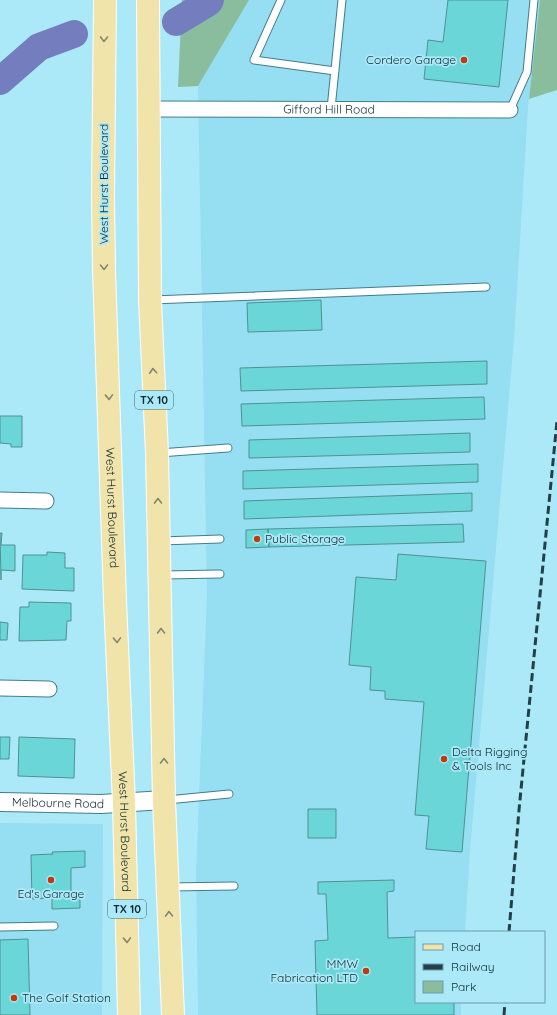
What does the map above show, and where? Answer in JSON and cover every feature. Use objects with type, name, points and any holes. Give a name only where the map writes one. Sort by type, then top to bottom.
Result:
[{"type":"main road","name":"West Hurst Boulevard","points":[[105,0],[103,195],[104,270],[124,803],[130,1015]]},
{"type":"main road","name":"TX 10","points":[[148,0],[150,300],[157,453],[164,800],[172,1015]]},
{"type":"street","name":"Gifford Hill Road","points":[[148,109],[510,110]]},
{"type":"street","points":[[0,500],[46,501]]},
{"type":"street","points":[[0,688],[49,689]]},
{"type":"street","name":"Melbourne Road","points":[[0,802],[101,804],[164,800]]},
{"type":"lane","points":[[281,0],[254,60],[335,71]]},
{"type":"lane","points":[[331,109],[342,0]]},
{"type":"lane","points":[[510,110],[527,72],[534,0]]},
{"type":"lane","points":[[150,300],[486,287]]},
{"type":"lane","points":[[157,453],[228,448]]},
{"type":"lane","points":[[159,541],[220,539]]},
{"type":"lane","points":[[160,575],[220,574]]},
{"type":"lane","points":[[164,800],[229,794]]},
{"type":"lane","points":[[168,887],[234,886]]},
{"type":"lane","points":[[0,927],[54,926]]},
{"type":"shaded area","points":[[249,0],[541,0],[528,107],[514,339],[470,851],[465,931],[415,931],[415,1003],[461,1003],[461,1015],[198,1015],[196,873],[207,595],[198,86]]},
{"type":"shaded area","points":[[0,823],[103,824],[102,1015],[0,1015]]},
{"type":"green space","points":[[182,0],[249,0],[198,86],[178,87]]},
{"type":"green space","points":[[540,0],[557,0],[557,90],[529,99]]},
{"type":"building","name":"Cordero Garage","points":[[448,0],[508,0],[499,87],[424,79],[428,40],[443,42]]},
{"type":"building","points":[[321,300],[322,330],[248,332],[247,303]]},
{"type":"building","points":[[487,361],[487,384],[241,391],[240,368]]},
{"type":"building","points":[[484,397],[485,419],[242,426],[241,404]]},
{"type":"building","points":[[0,416],[22,416],[22,447],[11,447],[11,444],[0,443]]},
{"type":"building","points":[[470,433],[470,452],[249,458],[249,440]]},
{"type":"building","points":[[478,464],[478,482],[243,489],[243,471]]},
{"type":"building","points":[[472,493],[472,511],[244,519],[244,501]]},
{"type":"building","points":[[463,524],[464,542],[269,547],[268,529]]},
{"type":"building","name":"Public Storage","points":[[268,529],[269,547],[246,548],[246,530]]},
{"type":"building","points":[[0,533],[2,533],[1,545],[15,545],[15,571],[1,570],[1,580]]},
{"type":"building","points":[[47,552],[65,553],[65,568],[74,568],[74,591],[22,589],[23,555],[47,555]]},
{"type":"building","name":"Delta Rigging & Tools Inc","points":[[398,554],[486,561],[462,852],[426,849],[429,816],[415,815],[424,702],[385,699],[385,691],[370,690],[371,667],[349,665],[356,577],[396,580]]},
{"type":"building","points":[[29,602],[71,603],[71,621],[67,621],[66,640],[19,641],[20,607],[29,607]]},
{"type":"building","points":[[0,622],[8,623],[7,640],[0,640]]},
{"type":"building","points":[[0,737],[10,737],[9,759],[0,759]]},
{"type":"building","points":[[19,737],[75,739],[74,778],[18,776]]},
{"type":"building","points":[[308,809],[336,809],[336,838],[308,838]]},
{"type":"building","name":"Ed's Garage","points":[[85,851],[85,867],[71,868],[71,893],[80,900],[80,908],[52,909],[52,898],[32,899],[31,855],[53,854],[52,852]]},
{"type":"building","name":"MMW Fabrication LTD","points":[[394,880],[394,891],[387,892],[388,938],[415,937],[415,1003],[454,1003],[454,1015],[317,1015],[315,941],[328,940],[326,894],[318,894],[318,882]]},
{"type":"building","points":[[28,939],[30,1015],[0,1015],[0,940]]},
{"type":"waterway","points":[[176,22],[210,0]]},
{"type":"waterway","points":[[0,81],[39,47],[74,34]]},
{"type":"railway","points":[[509,931],[519,810],[557,421]]},
{"type":"railway","points":[[504,1015],[505,1003]]},
{"type":"place","name":"Cordero Garage","points":[[464,60]]},
{"type":"place","name":"Public Storage","points":[[257,539]]},
{"type":"place","name":"Delta Rigging & Tools Inc","points":[[444,759]]},
{"type":"place","name":"Ed's Garage","points":[[51,880]]},
{"type":"place","name":"MMW Fabrication LTD","points":[[366,971]]},
{"type":"place","name":"The Golf Station","points":[[14,998]]}]
